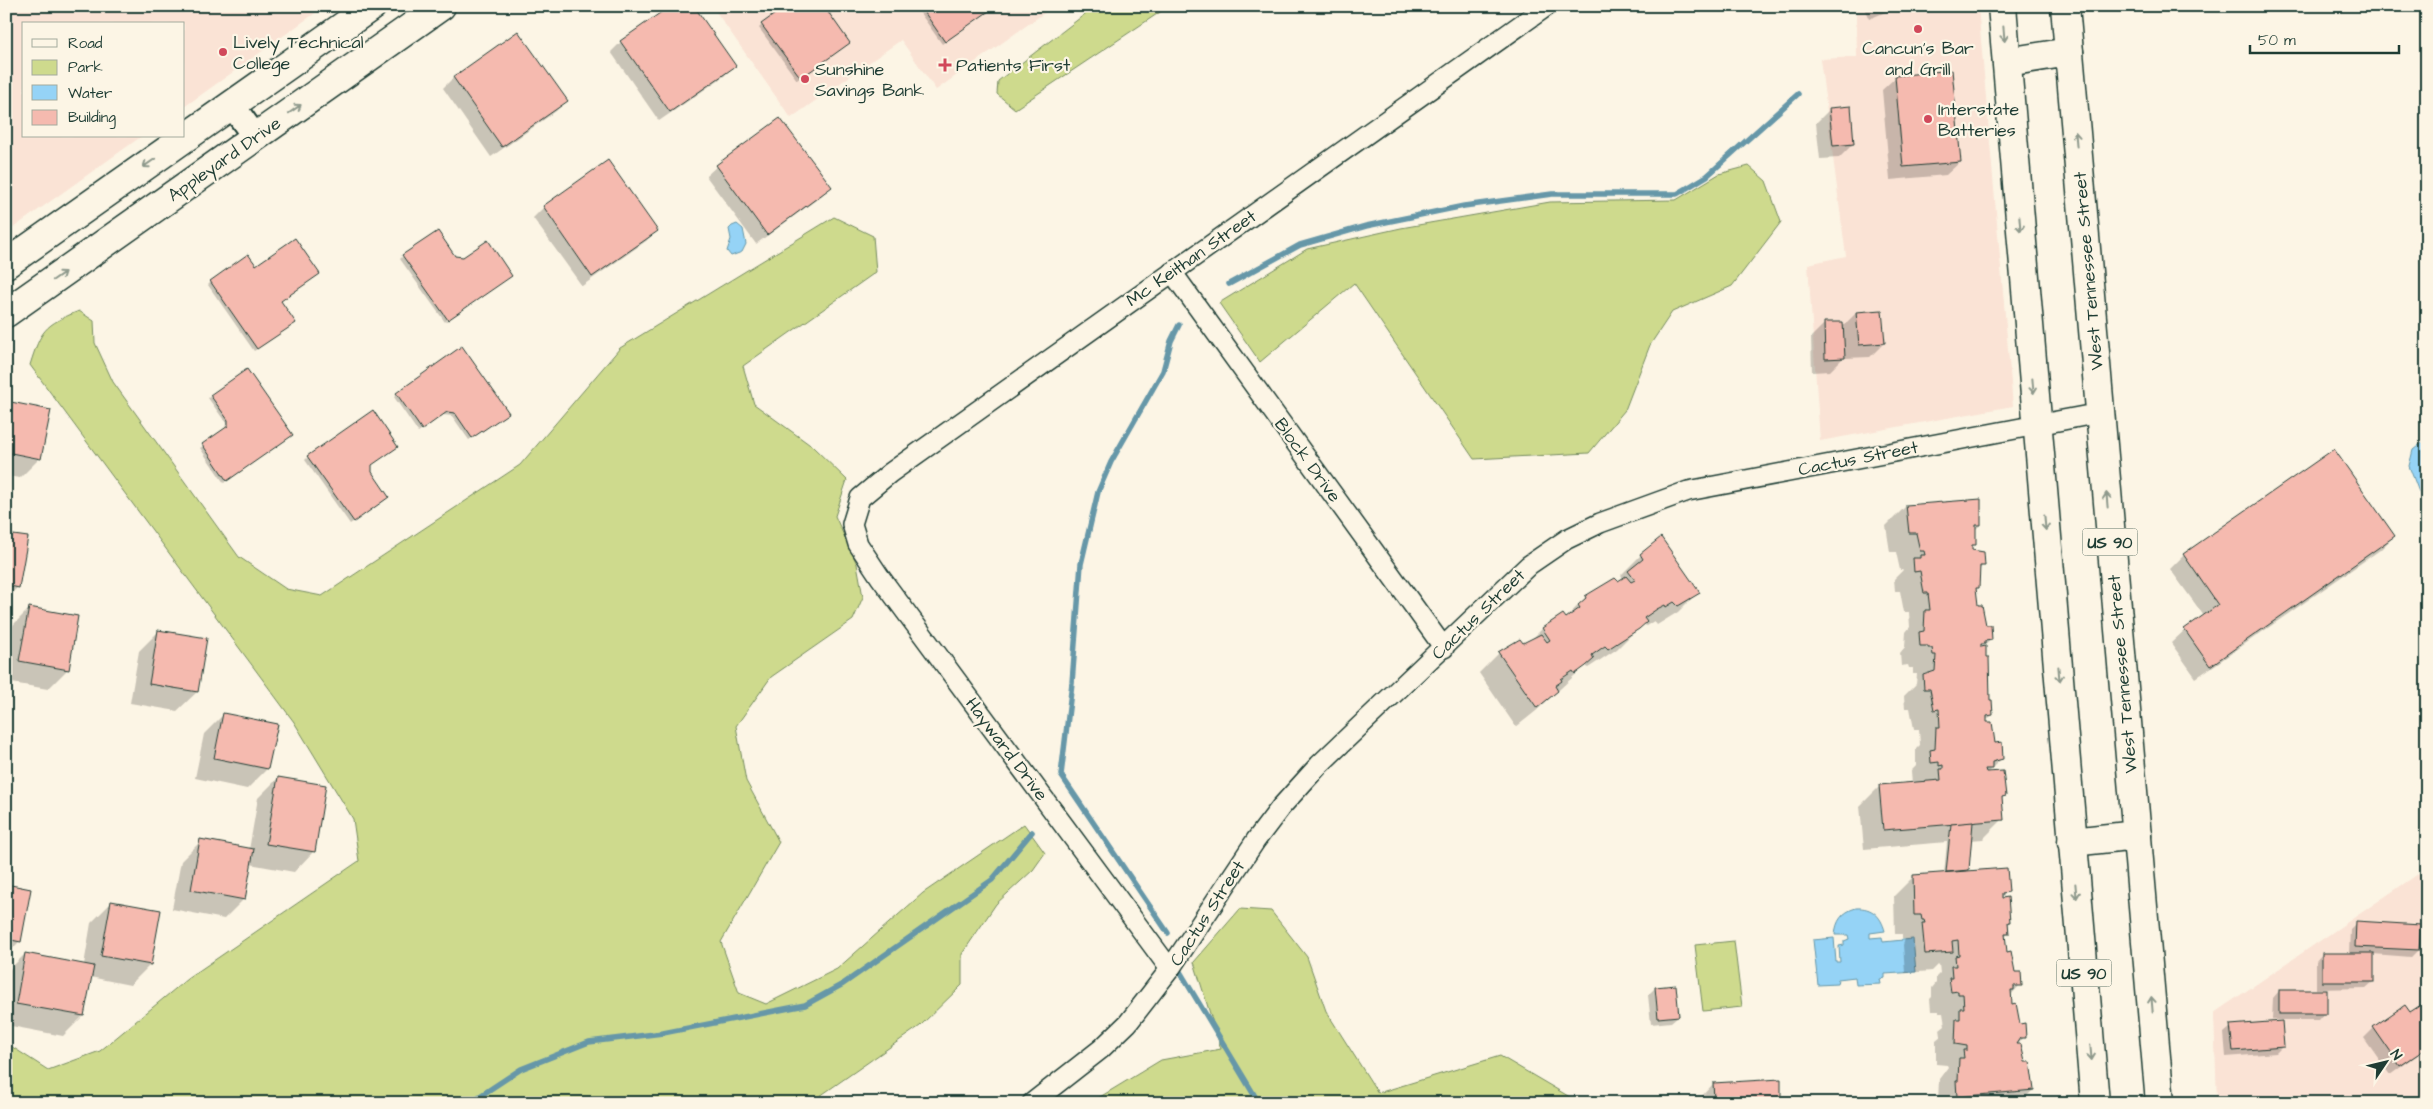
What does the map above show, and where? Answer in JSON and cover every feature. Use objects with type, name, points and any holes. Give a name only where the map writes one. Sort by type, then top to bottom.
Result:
[{"type":"main road","points":[[6,264],[372,6]]},
{"type":"main road","name":"Appleyard Drive","points":[[6,313],[441,6]]},
{"type":"main road","name":"US 90","points":[[2002,6],[2036,426],[2095,1103]]},
{"type":"main road","name":"West Tennessee Street","points":[[2065,6],[2160,1103]]},
{"type":"main road","points":[[2007,62],[2069,52]]},
{"type":"main road","points":[[2072,842],[2137,835]]},
{"type":"street","name":"Mc Keithan Street","points":[[852,524],[860,498],[890,473],[1547,6]]},
{"type":"street","points":[[232,105],[255,138]]},
{"type":"street","name":"Block Drive","points":[[1172,272],[1444,648]]},
{"type":"street","name":"Cactus Street","points":[[1032,1103],[1102,1049],[1128,1023],[1170,969],[1228,880],[1281,807],[1319,766],[1529,565],[1567,539],[1600,523],[1688,491],[2100,413]]},
{"type":"street","name":"Hayward Drive","points":[[852,524],[858,544],[880,577],[1170,969]]},
{"type":"shaded area","points":[[6,6],[325,6],[185,106],[185,22],[22,22],[22,138],[139,138],[6,233]]},
{"type":"shaded area","name":"Sunshine Savings Bank","points":[[712,6],[1054,6],[936,90],[901,40],[791,118]]},
{"type":"shaded area","points":[[1856,6],[1978,6],[2013,406],[1820,441],[1808,264],[1846,256],[1820,59],[1857,57]]},
{"type":"shaded area","points":[[2427,868],[2427,1103],[2217,1103],[2214,1013]]},
{"type":"green space","points":[[1091,6],[1169,6],[1015,109],[997,94],[998,81],[1089,11]]},
{"type":"green space","points":[[1749,166],[1766,181],[1781,222],[1732,286],[1672,312],[1650,345],[1625,410],[1589,453],[1474,459],[1354,283],[1260,362],[1219,303],[1307,249],[1401,228],[1550,202],[1676,200],[1719,174]]},
{"type":"green space","points":[[834,217],[873,236],[876,272],[743,366],[754,404],[813,447],[847,480],[835,516],[857,564],[863,597],[853,620],[771,677],[736,726],[746,781],[779,842],[721,942],[739,993],[766,1004],[837,969],[923,893],[1024,824],[1045,853],[1033,870],[996,904],[962,954],[962,985],[920,1026],[810,1103],[6,1103],[6,1043],[48,1070],[100,1051],[187,979],[359,861],[353,819],[294,722],[30,365],[37,344],[46,330],[58,320],[79,311],[94,321],[95,343],[113,382],[239,557],[286,589],[322,596],[520,465],[620,348]]},
{"type":"green space","points":[[1240,909],[1271,911],[1307,957],[1326,1011],[1378,1093],[1500,1056],[1580,1103],[1090,1103],[1161,1060],[1221,1049],[1194,962]]},
{"type":"green space","points":[[1734,941],[1742,1007],[1703,1011],[1695,945]]},
{"type":"water","points":[[737,224],[743,229],[746,244],[742,252],[731,256],[727,251],[731,239],[729,229]]},
{"type":"water","points":[[2427,439],[2427,513],[2409,466],[2413,450]]},
{"type":"water","points":[[1856,908],[1871,911],[1881,921],[1885,931],[1870,933],[1870,938],[1882,937],[1883,942],[1913,939],[1916,972],[1885,974],[1885,978],[1880,979],[1881,984],[1856,985],[1855,977],[1838,979],[1837,984],[1818,985],[1813,940],[1834,938],[1836,962],[1840,962],[1839,946],[1844,945],[1844,941],[1849,939],[1848,935],[1835,935],[1837,925],[1843,915]]},
{"type":"building","points":[[670,6],[694,6],[736,66],[670,112],[620,41]]},
{"type":"building","points":[[786,6],[824,6],[850,43],[801,78],[761,24]]},
{"type":"building","points":[[824,6],[839,6],[829,14]]},
{"type":"building","points":[[920,6],[996,6],[945,42]]},
{"type":"building","points":[[518,31],[568,101],[502,147],[453,77]]},
{"type":"building","name":"Interstate Batteries","points":[[1952,70],[1961,162],[1903,167],[1895,76]]},
{"type":"building","points":[[1851,106],[1854,144],[1833,146],[1829,108]]},
{"type":"building","points":[[780,118],[832,187],[767,235],[716,165]]},
{"type":"building","points":[[608,160],[658,231],[592,277],[543,206]]},
{"type":"building","points":[[438,231],[455,256],[463,257],[488,240],[512,276],[448,320],[402,255]]},
{"type":"building","points":[[295,238],[320,274],[281,301],[296,323],[257,349],[210,281],[248,254],[256,265]]},
{"type":"building","points":[[1882,310],[1885,343],[1859,345],[1856,312]]},
{"type":"building","points":[[1824,322],[1843,322],[1845,358],[1825,359]]},
{"type":"building","points":[[462,346],[509,413],[472,438],[455,413],[447,412],[422,430],[396,393]]},
{"type":"building","points":[[247,369],[293,435],[227,481],[202,444],[228,426],[228,420],[210,395]]},
{"type":"building","points":[[6,401],[51,410],[41,459],[6,452]]},
{"type":"building","points":[[373,410],[398,447],[372,465],[372,472],[389,497],[354,522],[307,456]]},
{"type":"building","points":[[2334,449],[2395,536],[2210,666],[2184,629],[2218,605],[2183,554]]},
{"type":"building","points":[[1981,499],[1981,525],[1976,525],[1976,545],[1972,545],[1972,550],[1984,552],[1985,566],[1980,566],[1979,588],[1976,588],[1978,605],[1982,605],[1986,625],[1991,625],[1992,640],[1981,644],[1981,647],[1986,646],[1986,657],[1989,657],[1990,700],[1992,700],[1993,715],[1987,716],[1987,722],[1992,722],[1995,743],[2002,742],[2003,759],[1992,762],[1992,769],[1985,769],[1986,772],[2003,771],[2006,796],[2002,797],[2004,820],[1883,830],[1879,785],[1941,780],[1940,769],[1943,769],[1943,765],[1939,766],[1939,762],[1931,763],[1930,750],[1935,749],[1936,728],[1940,728],[1939,709],[1934,710],[1930,689],[1924,689],[1923,675],[1935,671],[1936,655],[1933,655],[1932,648],[1920,646],[1919,632],[1924,631],[1925,610],[1930,610],[1928,593],[1924,593],[1920,571],[1914,572],[1913,558],[1920,558],[1920,555],[1925,555],[1924,551],[1920,551],[1916,533],[1909,533],[1906,505]]},
{"type":"building","points":[[6,534],[28,537],[19,588],[6,585]]},
{"type":"building","points":[[1661,537],[1700,593],[1678,606],[1674,602],[1666,607],[1665,605],[1644,618],[1647,622],[1639,629],[1608,649],[1605,646],[1592,655],[1594,659],[1586,666],[1575,674],[1573,671],[1561,679],[1562,681],[1555,686],[1558,691],[1537,708],[1498,652],[1520,639],[1523,643],[1541,634],[1547,642],[1550,640],[1542,628],[1563,614],[1566,618],[1580,608],[1578,605],[1586,598],[1585,596],[1615,578],[1618,581],[1626,576],[1631,582],[1635,580],[1628,571],[1643,559],[1640,554]]},
{"type":"building","points":[[29,607],[78,616],[69,670],[19,661]]},
{"type":"building","points":[[158,630],[207,638],[198,692],[149,684]]},
{"type":"building","points":[[223,713],[278,724],[268,769],[214,758]]},
{"type":"building","points":[[278,777],[326,785],[315,852],[266,844]]},
{"type":"building","points":[[1973,822],[1969,870],[1946,872],[1951,824]]},
{"type":"building","points":[[200,839],[254,849],[245,900],[191,890]]},
{"type":"building","points":[[2007,868],[2009,892],[2002,893],[2002,898],[2008,897],[2010,922],[2008,922],[2009,934],[2005,934],[2007,952],[2011,951],[2015,972],[2021,972],[2022,986],[2014,986],[2014,990],[2011,990],[2012,1004],[2016,1003],[2020,1024],[2025,1023],[2026,1038],[2020,1038],[2016,1044],[2021,1044],[2025,1062],[2030,1062],[2034,1090],[1957,1097],[1956,1081],[1958,1081],[1959,1058],[1964,1058],[1963,1050],[1967,1050],[1967,1046],[1955,1044],[1956,1019],[1960,1019],[1960,1008],[1964,1008],[1963,994],[1958,994],[1958,991],[1951,992],[1949,978],[1952,978],[1951,966],[1956,966],[1955,956],[1959,955],[1958,940],[1952,941],[1953,952],[1925,954],[1922,923],[1925,923],[1921,915],[1914,915],[1913,875]]},
{"type":"building","points":[[6,884],[31,889],[21,942],[6,939]]},
{"type":"building","points":[[111,901],[161,910],[151,965],[101,956]]},
{"type":"building","points":[[2356,921],[2421,925],[2419,950],[2355,947]]},
{"type":"building","points":[[25,953],[94,966],[84,1016],[16,1004]]},
{"type":"building","points":[[2322,953],[2374,953],[2374,982],[2322,982]]},
{"type":"building","points":[[1676,985],[1679,1016],[1658,1018],[1655,987]]},
{"type":"building","points":[[2279,990],[2327,990],[2327,1014],[2279,1014]]},
{"type":"building","points":[[2427,1001],[2427,1048],[2400,1066],[2373,1027],[2405,1005],[2410,1012]]},
{"type":"building","points":[[2282,1021],[2284,1047],[2233,1051],[2230,1025]]},
{"type":"building","points":[[1781,1079],[1781,1103],[1716,1103],[1716,1099],[1714,1099],[1713,1083]]},
{"type":"waterway","points":[[1229,284],[1300,245],[1366,226],[1464,206],[1552,194],[1677,194],[1707,176],[1798,94]]},
{"type":"waterway","points":[[1168,933],[1061,775],[1072,683],[1081,564],[1098,492],[1111,462],[1163,371],[1171,341],[1179,325]]},
{"type":"waterway","points":[[474,1103],[477,1098],[521,1069],[589,1042],[663,1033],[805,1005],[843,984],[992,880],[1032,832]]},
{"type":"waterway","points":[[1179,970],[1259,1103]]},
{"type":"place","name":"Cancun's Bar and Grill","points":[[1918,29]]},
{"type":"place","name":"Lively Technical College","points":[[223,52]]},
{"type":"place","name":"Patients First","points":[[945,65]]},
{"type":"place","name":"Sunshine Savings Bank","points":[[805,79]]},
{"type":"place","name":"Interstate Batteries","points":[[1928,119]]}]
